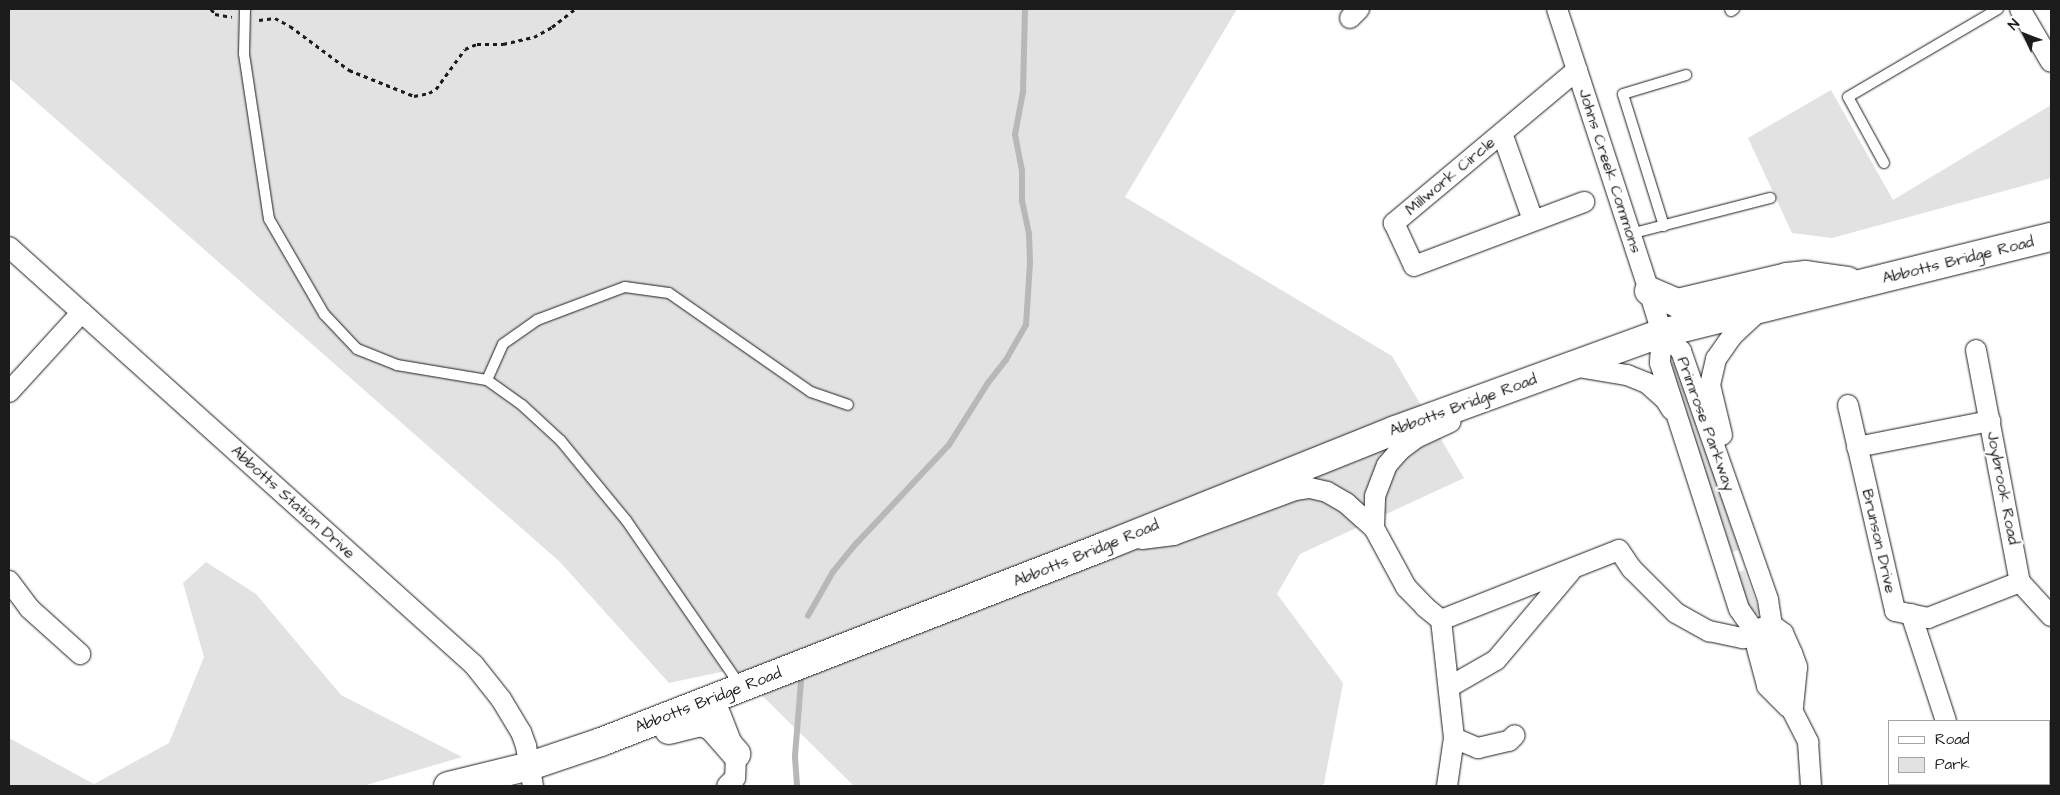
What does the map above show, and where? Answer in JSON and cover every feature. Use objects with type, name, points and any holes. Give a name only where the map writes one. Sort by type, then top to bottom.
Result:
[{"type":"main road","name":"Abbotts Bridge Road","points":[[448,786],[531,776],[601,742],[1108,545],[1386,433],[1662,333],[2051,236]]},
{"type":"main road","name":"Abbotts Bridge Road","points":[[1649,291],[1677,303],[1787,277],[1806,275],[1865,283]]},
{"type":"main road","name":"Abbotts Bridge Road","points":[[601,742],[604,749],[616,750],[671,729],[701,722],[712,726],[736,754]]},
{"type":"street","name":"Johns Creek Commons","points":[[1557,9],[1662,333]]},
{"type":"street","points":[[2020,9],[2051,62]]},
{"type":"street","name":"Millwork Circle","points":[[1577,70],[1394,223],[1414,266],[1584,202]]},
{"type":"street","name":"Millwork Circle","points":[[1502,133],[1533,220]]},
{"type":"street","name":"Abbotts Station Drive","points":[[9,247],[474,665],[501,698],[520,732],[531,776]]},
{"type":"street","points":[[1722,470],[1724,441],[1710,385],[1716,359],[1732,336],[1762,308]]},
{"type":"street","points":[[9,392],[82,312]]},
{"type":"street","name":"Primrose Parkway","points":[[1662,333],[1660,363],[1739,609],[1762,631],[1783,632],[1797,667],[1792,712]]},
{"type":"street","name":"Primrose Parkway","points":[[1662,333],[1681,351],[1768,600],[1762,631],[1756,648],[1767,686],[1792,712],[1808,742],[1811,786]]},
{"type":"street","name":"Joybrook Road","points":[[1976,350],[2020,582]]},
{"type":"street","points":[[1570,365],[1627,376],[1647,383],[1665,399],[1678,419]]},
{"type":"street","points":[[1374,528],[1373,510],[1380,480],[1387,465],[1400,450],[1416,438],[1473,408],[1492,394]]},
{"type":"street","name":"Brunson Drive","points":[[1848,405],[1895,611],[1910,614]]},
{"type":"street","points":[[1857,447],[1990,421]]},
{"type":"street","points":[[1108,545],[1174,535],[1295,490],[1310,488],[1327,492],[1346,503],[1374,528],[1406,587],[1425,607],[1442,620],[1454,738],[1447,786]]},
{"type":"street","points":[[1442,620],[1620,550],[1632,569],[1676,613],[1709,632],[1743,638],[1762,631]]},
{"type":"street","points":[[1726,567],[1752,557]]},
{"type":"street","points":[[1448,687],[1496,660],[1573,568]]},
{"type":"street","points":[[9,581],[29,608],[80,654]]},
{"type":"street","points":[[1910,614],[1928,618],[2020,582],[2051,616]]},
{"type":"street","points":[[1910,614],[1946,720]]},
{"type":"street","points":[[727,786],[735,778],[736,754],[734,736],[728,721],[729,706],[741,688]]},
{"type":"street","points":[[714,698],[736,754]]},
{"type":"street","points":[[1454,738],[1478,748],[1509,741],[1515,734]]},
{"type":"lane","points":[[245,9],[244,54],[269,219],[324,314],[357,349],[397,365],[487,380],[522,405],[561,441],[626,520],[741,688]]},
{"type":"lane","points":[[1730,9],[1731,11],[1734,9]]},
{"type":"lane","points":[[1884,163],[1848,97],[1998,9]]},
{"type":"lane","points":[[1664,226],[1623,94],[1686,75]]},
{"type":"lane","points":[[1630,234],[1770,198]]},
{"type":"lane","points":[[487,380],[503,344],[537,320],[625,287],[669,293],[811,392],[848,405]]},
{"type":"path","points":[[211,9],[215,14],[229,17]]},
{"type":"path","points":[[256,20],[274,18],[290,26],[349,70],[414,96],[429,93],[436,89],[464,49],[477,44],[503,44],[534,37],[552,27],[575,9]]},
{"type":"green space","points":[[9,9],[1237,9],[1125,197],[1392,356],[1464,478],[1300,554],[1277,594],[1343,683],[1324,784],[1319,786],[854,786],[735,669],[669,683],[560,562],[9,78]]},
{"type":"green space","points":[[1831,90],[1893,200],[2051,105],[2051,178],[1832,238],[1792,233],[1748,138]]},
{"type":"green space","points":[[1677,362],[1739,550],[1732,552],[1674,382],[1671,363]]},
{"type":"green space","points":[[206,562],[256,594],[341,695],[462,757],[363,786],[9,786],[9,738],[94,784],[169,743],[204,657],[183,583]]},
{"type":"green space","points":[[1744,570],[1760,613],[1751,617],[1737,573]]},
{"type":"waterway","points":[[808,616],[833,572],[856,544],[949,445],[988,383],[1006,360],[1026,325],[1030,263],[1029,234],[1022,201],[1022,171],[1015,135],[1023,92],[1025,9]]},
{"type":"waterway","points":[[797,786],[795,756],[801,682]]}]
